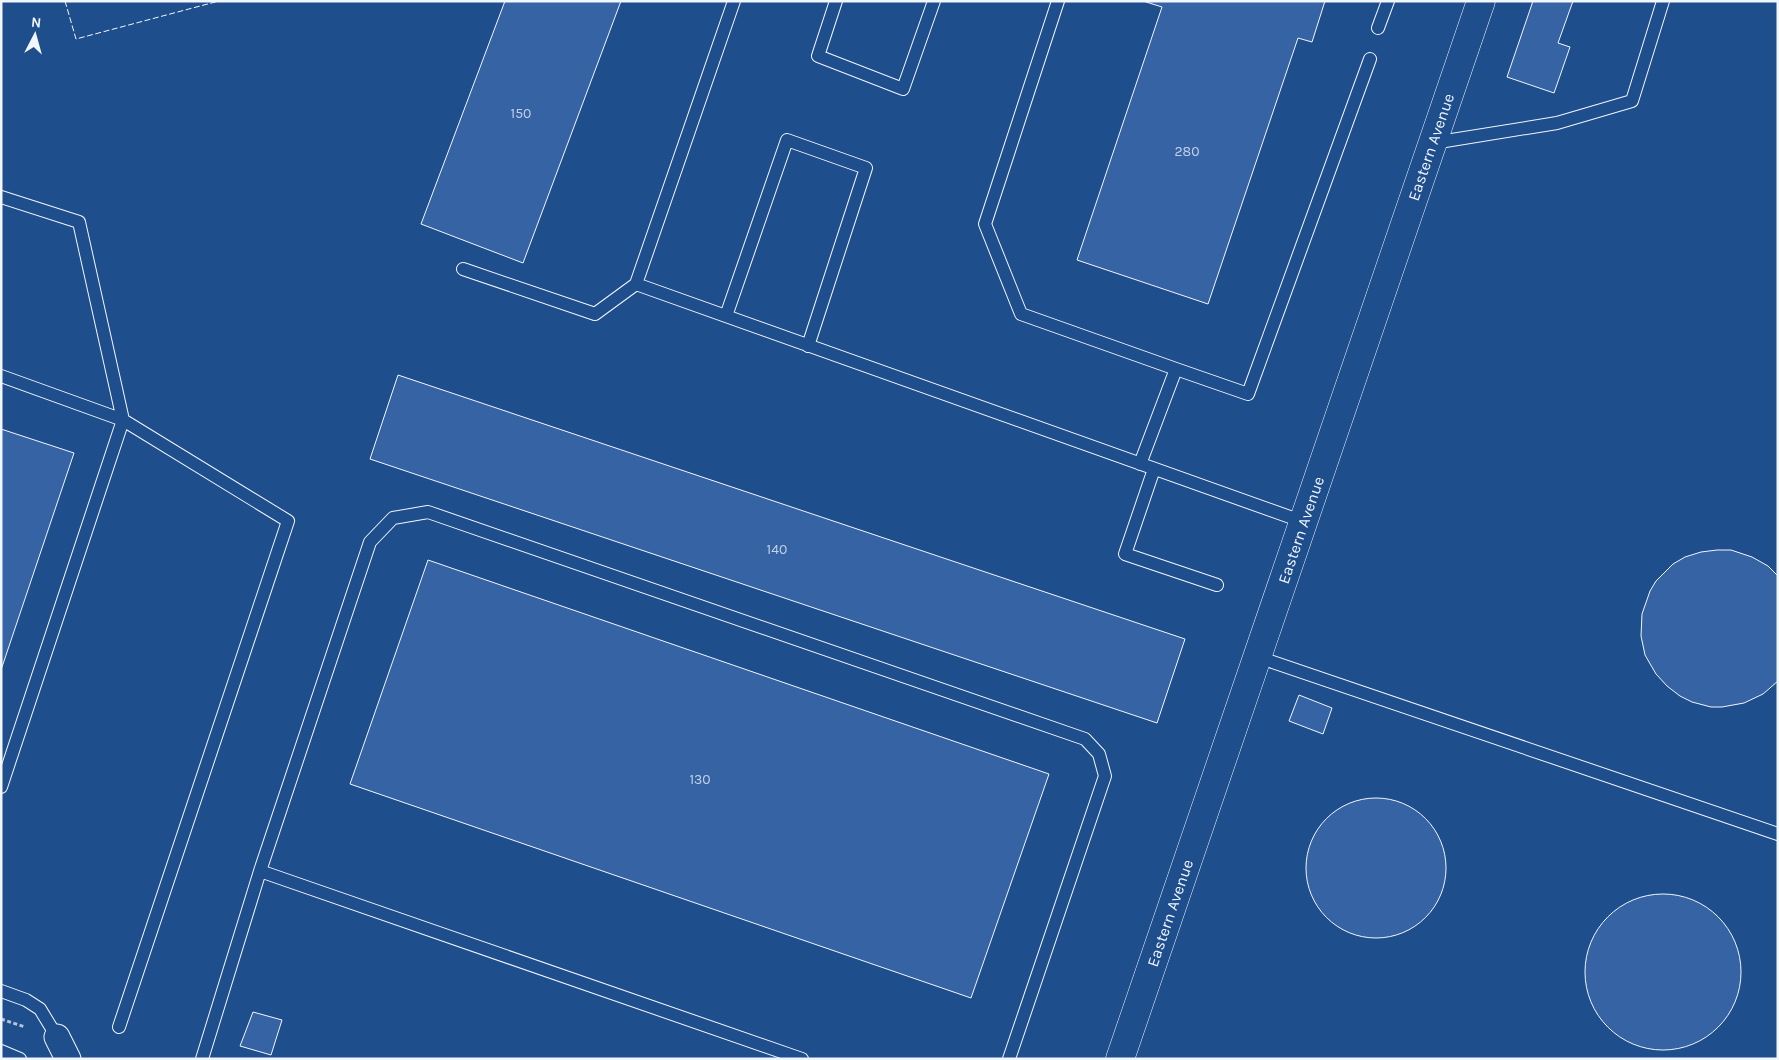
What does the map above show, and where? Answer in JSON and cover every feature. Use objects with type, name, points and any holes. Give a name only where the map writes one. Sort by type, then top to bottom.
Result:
[{"type":"main road","name":"Eastern Avenue","points":[[1120,1059],[1481,1]]},
{"type":"lane","points":[[463,269],[595,314],[636,284],[734,1]]},
{"type":"lane","points":[[836,1],[818,56],[903,89],[934,1]]},
{"type":"lane","points":[[1058,1],[985,224],[1021,314],[1248,394],[1370,59]]},
{"type":"lane","points":[[1378,28],[1388,1]]},
{"type":"lane","points":[[1432,143],[1557,122],[1632,101],[1662,1]]},
{"type":"lane","points":[[726,316],[787,140],[866,168],[808,346]]},
{"type":"lane","points":[[1,197],[78,222],[123,420],[1,787]]},
{"type":"lane","points":[[636,284],[1304,522]]},
{"type":"lane","points":[[1140,464],[1176,370]]},
{"type":"lane","points":[[1,376],[123,420],[288,521],[119,1027]]},
{"type":"lane","points":[[1154,469],[1125,554],[1217,585]]},
{"type":"lane","points":[[202,1059],[260,871],[370,542],[393,518],[428,512],[1085,739],[1099,754],[1105,776],[1009,1059]]},
{"type":"lane","points":[[1258,656],[1778,834]]},
{"type":"lane","points":[[260,871],[802,1059]]},
{"type":"lane","points":[[1,991],[26,1000],[40,1009],[62,1048]]},
{"type":"lane","points":[[1,1051],[20,1059]]},
{"type":"building","points":[[505,1],[621,1],[523,263],[421,224]]},
{"type":"building","points":[[1143,1],[1325,1],[1312,42],[1298,38],[1208,304],[1077,260],[1162,7]]},
{"type":"building","points":[[1533,1],[1573,1],[1558,43],[1570,47],[1554,93],[1507,77]]},
{"type":"building","points":[[398,375],[1185,639],[1157,723],[370,459]]},
{"type":"building","points":[[1,429],[74,453],[1,670]]},
{"type":"building","points":[[1717,550],[1731,550],[1752,557],[1768,566],[1778,576],[1778,681],[1763,694],[1744,703],[1711,707],[1692,702],[1667,686],[1656,674],[1645,655],[1641,636],[1642,614],[1650,591],[1656,581],[1673,564],[1685,557]]},
{"type":"building","points":[[428,560],[1049,774],[971,998],[350,784]]},
{"type":"building","points":[[1299,695],[1332,708],[1323,734],[1289,721]]},
{"type":"building","points":[[1376,798],[1403,804],[1415,810],[1425,819],[1434,829],[1440,841],[1446,868],[1440,895],[1434,907],[1425,917],[1415,926],[1403,932],[1376,938],[1349,932],[1337,926],[1327,917],[1318,907],[1312,895],[1306,868],[1312,841],[1318,829],[1327,819],[1337,810],[1349,804]]},
{"type":"building","points":[[1655,894],[1671,894],[1686,897],[1700,903],[1713,911],[1724,922],[1738,949],[1741,972],[1740,987],[1732,1009],[1724,1022],[1713,1033],[1686,1047],[1671,1050],[1655,1050],[1640,1047],[1626,1041],[1613,1033],[1602,1022],[1588,995],[1585,980],[1585,964],[1588,949],[1594,935],[1602,922],[1613,911],[1640,897]]},
{"type":"building","points":[[253,1012],[282,1020],[271,1055],[240,1046]]},
{"type":"fence","points":[[65,1],[76,39],[219,1]]}]
